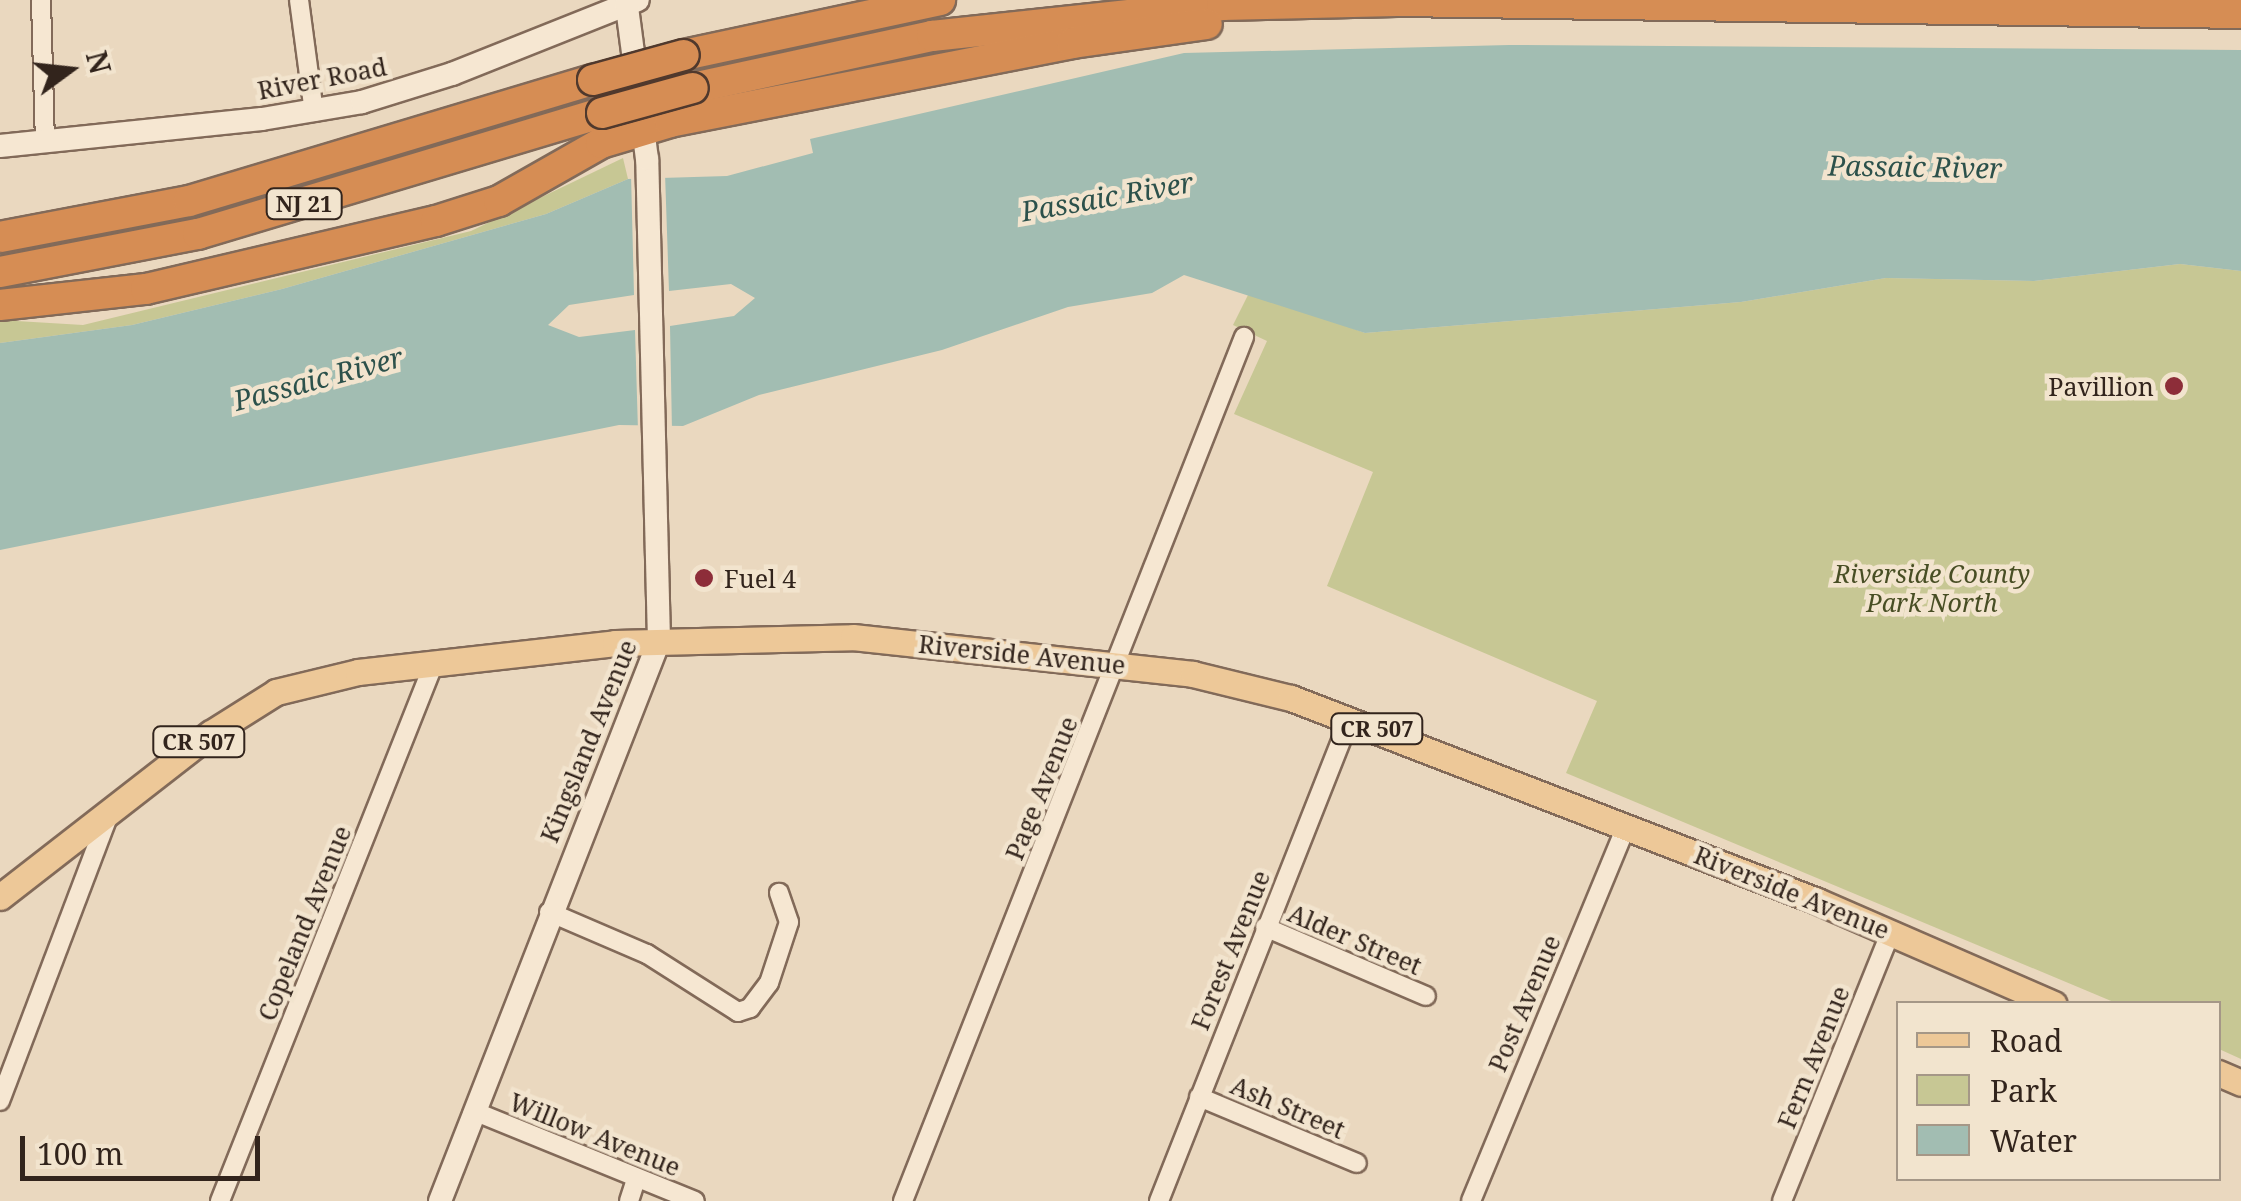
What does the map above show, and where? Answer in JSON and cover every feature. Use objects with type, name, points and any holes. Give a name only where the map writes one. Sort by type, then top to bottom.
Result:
[{"type":"highway","name":"NJ 21","points":[[0,237],[208,196],[684,55],[940,0]]},
{"type":"highway","name":"NJ 21","points":[[0,272],[198,234],[693,88],[874,47],[1007,25],[1222,5],[1397,1],[2241,14]]},
{"type":"highway","points":[[0,305],[131,292],[453,216],[499,201],[601,143],[646,144],[1072,43],[1397,1]]},
{"type":"main road","name":"River Road","points":[[0,146],[314,112],[438,79],[631,1]]},
{"type":"main road","name":"Kingsland Avenue","points":[[440,1201],[659,642],[646,144],[631,1]]},
{"type":"main road","name":"Riverside Avenue","points":[[0,897],[110,809],[276,692],[358,672],[434,663],[659,642],[854,637],[1118,664],[1239,682],[1350,718],[1627,826],[1891,931],[2047,1001]]},
{"type":"street","points":[[41,0],[45,140]]},
{"type":"street","points":[[299,0],[314,112]]},
{"type":"street","name":"Page Avenue","points":[[904,1201],[1244,338]]},
{"type":"street","name":"Copeland Avenue","points":[[220,1201],[434,663]]},
{"type":"street","name":"Forest Avenue","points":[[1159,1201],[1350,718]]},
{"type":"street","points":[[0,1101],[110,809]]},
{"type":"street","name":"Post Avenue","points":[[1471,1201],[1627,826]]},
{"type":"street","points":[[550,912],[647,954],[738,1012],[760,999],[774,968],[789,922],[779,893]]},
{"type":"street","name":"Alder Street","points":[[1265,927],[1426,996]]},
{"type":"street","name":"Fern Avenue","points":[[1782,1201],[1891,931]]},
{"type":"street","name":"Ash Street","points":[[1200,1096],[1357,1163]]},
{"type":"street","name":"Willow Avenue","points":[[476,1112],[695,1201]]},
{"type":"street","points":[[629,1201],[636,1180]]},
{"type":"green space","points":[[623,158],[628,179],[546,214],[282,289],[132,325],[0,343],[0,320],[83,325],[471,231]]},
{"type":"green space","name":"Riverside County Park North","points":[[2180,264],[2241,271],[2241,1059],[2221,1050],[2221,1001],[2111,1001],[1566,773],[1597,701],[1327,586],[1373,472],[1234,414],[1267,341],[1233,325],[1250,291],[1365,333],[1741,302],[1886,278],[2034,281]]},
{"type":"water","name":"Passaic River","points":[[1509,45],[2241,50],[2241,271],[2180,264],[2034,281],[1886,278],[1741,302],[1365,333],[1184,275],[1152,293],[1068,307],[942,350],[759,395],[683,426],[619,425],[0,550],[0,343],[132,325],[282,289],[546,214],[628,179],[727,176],[813,153],[810,139],[1184,53]]},
{"type":"pier","points":[[665,173],[669,291],[731,284],[755,298],[734,316],[670,326],[672,431],[638,431],[635,330],[579,337],[548,325],[569,305],[634,295],[631,174]]},
{"type":"place","name":"Pavillion","points":[[2174,386]]},
{"type":"place","name":"Fuel 4","points":[[704,578]]}]
